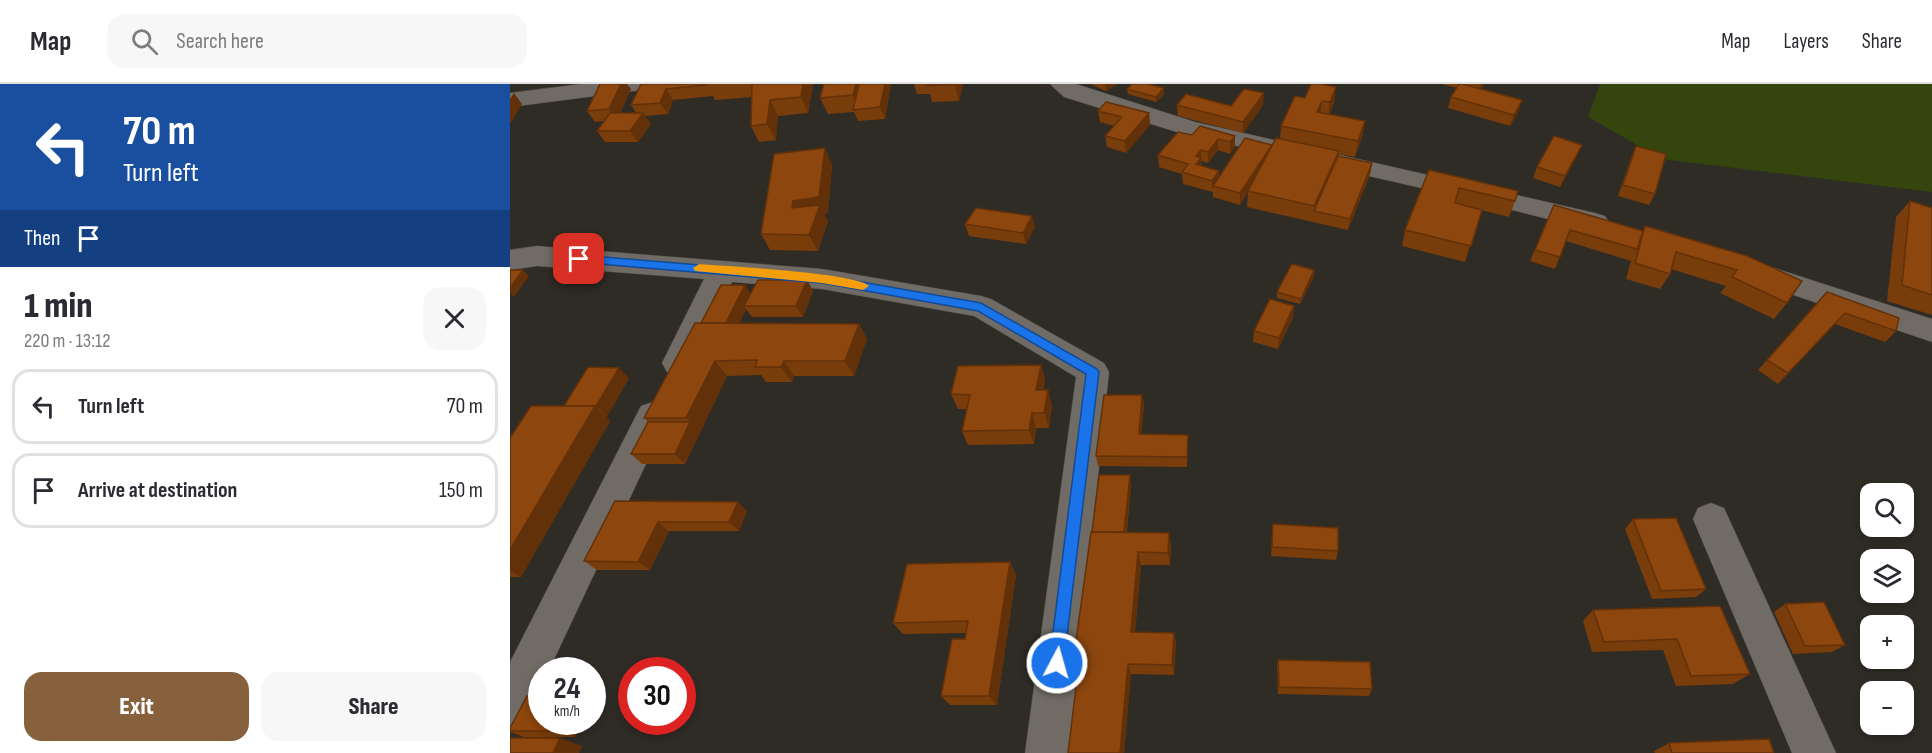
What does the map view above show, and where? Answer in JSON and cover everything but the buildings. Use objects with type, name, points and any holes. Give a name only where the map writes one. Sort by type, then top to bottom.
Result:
[{"type":"street","points":[[510,100],[635,84]]},
{"type":"street","points":[[1061,84],[1071,92],[1188,128],[1465,190],[1618,228]]},
{"type":"street","points":[[510,260],[537,256],[822,279],[981,307],[1093,372],[1047,753]]},
{"type":"street","points":[[1730,264],[1932,332]]},
{"type":"street","points":[[510,706],[723,270]]},
{"type":"street","points":[[1711,519],[1814,753]]},
{"type":"green space","points":[[1600,84],[1932,84],[1932,192],[1662,159],[1588,117]]},
{"type":"slow traffic","points":[[699,268],[822,279],[863,286]]},
{"type":"route","points":[[579,259],[822,279],[981,307],[1093,372],[1057,663]]}]
